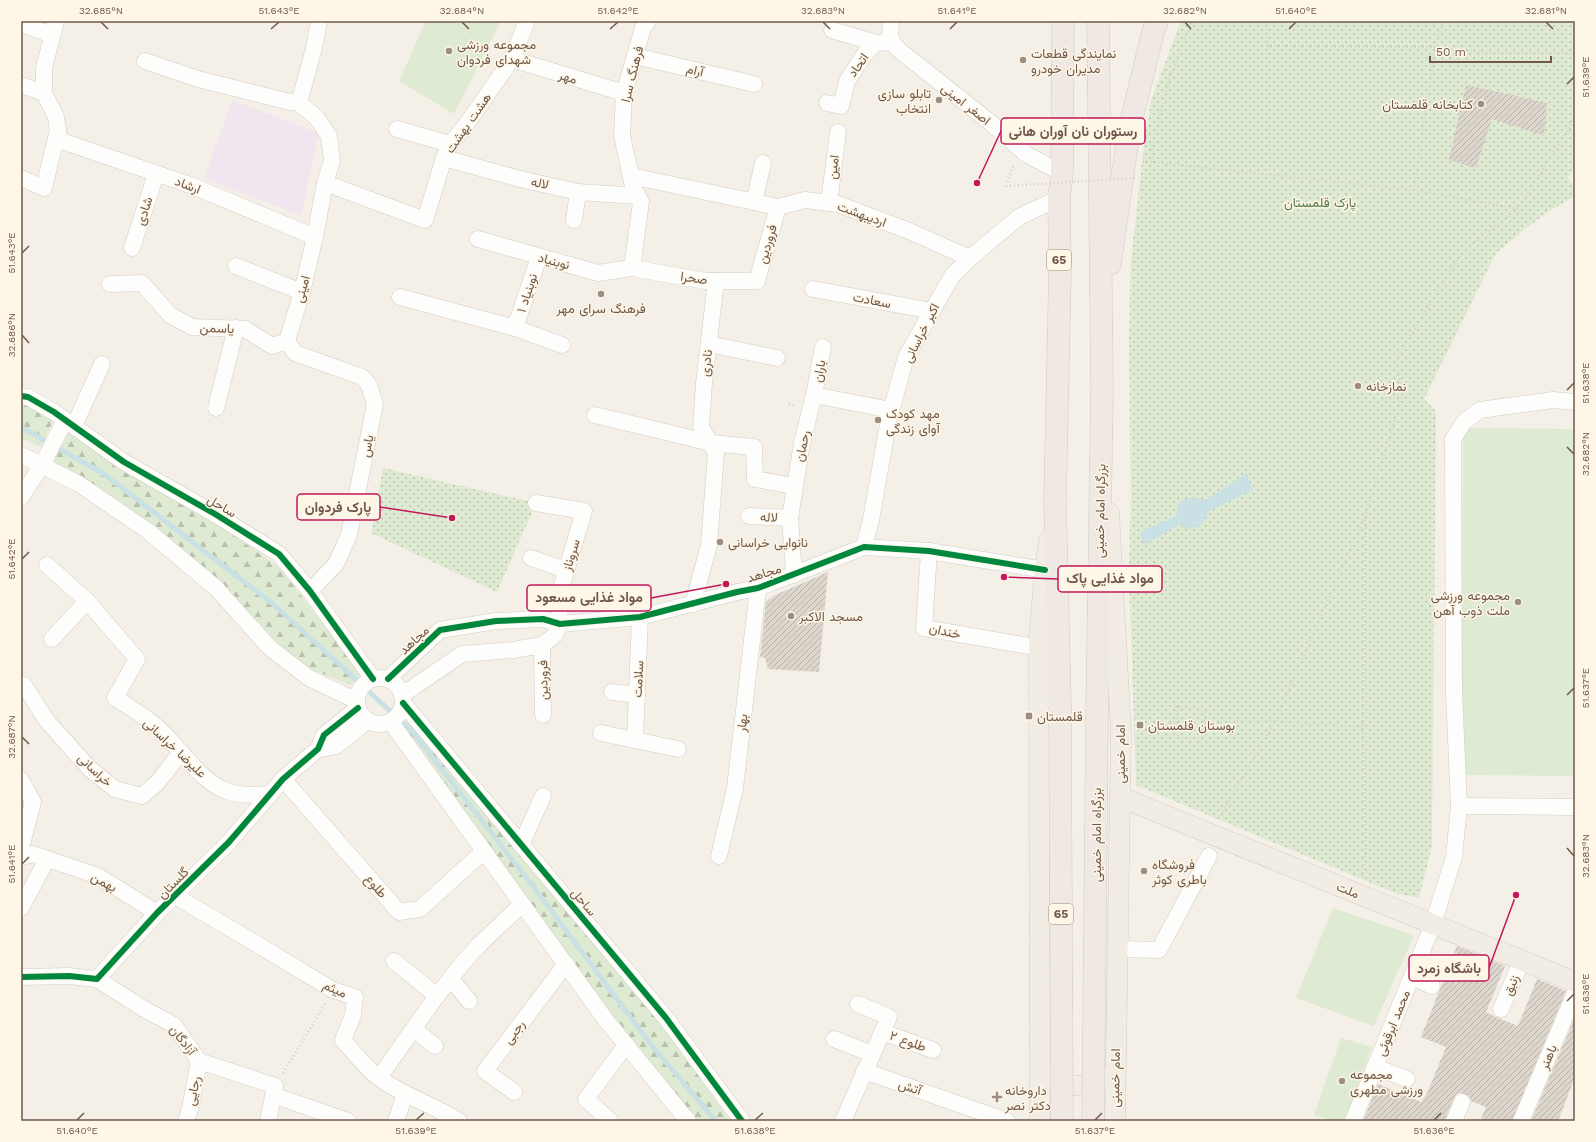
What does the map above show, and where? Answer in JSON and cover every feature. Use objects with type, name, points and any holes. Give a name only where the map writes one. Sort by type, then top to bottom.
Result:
[{"type":"highway","name":"65","points":[[1062,1121],[1060,707],[1055,500],[1060,272],[1059,198],[1062,173],[1063,21]]},
{"type":"highway","name":"بزرگراه امام خمینی","points":[[1093,1121],[1102,388],[1098,21]]},
{"type":"highway","points":[[1101,324],[1118,219],[1129,130],[1157,21]]},
{"type":"main road","name":"امام خمینی","points":[[1102,388],[1121,732],[1115,1114]]},
{"type":"main road","points":[[1040,1114],[1040,648],[1045,570],[1055,500]]},
{"type":"main road","name":"ملت","points":[[1120,798],[1575,982]]},
{"type":"main road","points":[[1040,1066],[1051,1077],[1064,1084],[1080,1086],[1106,1079],[1115,1071]]},
{"type":"main road","points":[[1040,1114],[1048,1099],[1058,1094],[1074,1091],[1090,1092],[1103,1098],[1115,1114]]},
{"type":"street","points":[[145,61],[198,79],[299,103],[314,48],[319,21]]},
{"type":"street","name":"هشت بهشت","points":[[325,183],[425,220],[447,151],[512,59],[527,21]]},
{"type":"street","name":"فرهنگ سرا","points":[[632,268],[641,202],[633,187],[622,135],[624,93],[644,28],[648,21]]},
{"type":"street","points":[[891,21],[890,40],[893,42]]},
{"type":"street","points":[[21,24],[54,28],[44,68],[44,93],[56,117],[59,135],[44,188],[21,178]]},
{"type":"street","points":[[832,30],[876,43]]},
{"type":"street","name":"اتحاد","points":[[834,105],[847,81],[864,55],[876,43],[893,42]]},
{"type":"street","name":"اصغر امینی","points":[[893,42],[904,54],[991,123],[1026,154],[1062,173]]},
{"type":"street","name":"آرام","points":[[635,56],[754,84]]},
{"type":"street","name":"مهر","points":[[512,59],[624,93]]},
{"type":"street","points":[[21,85],[44,93]]},
{"type":"street","name":"امینی","points":[[288,341],[294,313],[302,292],[315,237],[325,183],[332,161],[329,136],[317,118],[299,103]]},
{"type":"street","name":"لاله","points":[[397,128],[447,151],[520,179],[578,192],[638,196]]},
{"type":"street","name":"امین","points":[[829,203],[838,132]]},
{"type":"street","name":"ارشاد","points":[[59,135],[156,174],[190,185],[315,237]]},
{"type":"street","points":[[754,202],[763,163]]},
{"type":"street","name":"شادی","points":[[132,248],[156,174]]},
{"type":"street","name":"اردیبهشت","points":[[631,176],[778,207],[805,200],[838,204],[902,228],[970,258]]},
{"type":"street","points":[[574,220],[578,192]]},
{"type":"street","name":"اکبر خراسانی","points":[[864,547],[871,520],[891,410],[906,356],[952,276],[970,258],[1019,217],[1059,198]]},
{"type":"street","name":"فروردین","points":[[757,281],[778,207]]},
{"type":"street","name":"نوبنیاد","points":[[478,239],[598,273],[632,268]]},
{"type":"street","name":"نوبنیاد ۱","points":[[515,328],[539,257]]},
{"type":"street","points":[[236,266],[302,292]]},
{"type":"street","name":"صحرا","points":[[632,268],[705,281],[757,281]]},
{"type":"street","name":"نادری","points":[[693,604],[708,546],[716,453],[701,427],[704,383],[716,281]]},
{"type":"street","name":"یاسمن","points":[[110,284],[142,283],[170,315],[192,327],[245,328],[272,346],[288,341]]},
{"type":"street","name":"سعادت","points":[[813,289],[932,311]]},
{"type":"street","points":[[400,297],[515,328],[562,345]]},
{"type":"street","points":[[216,408],[236,328]]},
{"type":"street","name":"یاس","points":[[288,341],[295,353],[362,377],[369,385],[376,404],[349,535],[336,564],[310,592]]},
{"type":"street","points":[[709,344],[777,358]]},
{"type":"street","name":"باران","points":[[814,395],[823,347]]},
{"type":"street","points":[[21,497],[69,423],[102,364]]},
{"type":"street","points":[[814,395],[891,410]]},
{"type":"street","name":"رحمان","points":[[794,574],[790,518],[802,443],[814,395]]},
{"type":"street","name":"ساحل","points":[[21,396],[28,397],[69,423],[124,462],[215,514],[279,554],[381,679],[399,688],[402,699],[520,844],[666,1018],[742,1121]]},
{"type":"street","name":"محمد ابرقوئی","points":[[1352,1121],[1433,924],[1454,857],[1459,806],[1454,692],[1453,439],[1464,422],[1480,410],[1552,400],[1575,402]]},
{"type":"street","points":[[595,415],[711,443],[754,447],[755,479],[794,486]]},
{"type":"street","points":[[21,455],[79,484],[148,531],[216,588],[270,648],[309,678],[361,710],[375,723],[383,724],[390,722],[397,717],[401,710],[402,699],[462,654],[542,646],[555,635],[560,624]]},
{"type":"street","name":"سروناز","points":[[536,503],[584,511],[559,595],[560,624]]},
{"type":"street","name":"لاله","points":[[748,516],[790,518]]},
{"type":"street","name":"مجاهد","points":[[381,679],[440,630],[496,621],[543,619],[560,624],[640,618],[737,592],[758,588],[864,547],[929,551],[1045,570]]},
{"type":"street","name":"خندان","points":[[929,551],[924,628],[1040,648]]},
{"type":"street","points":[[531,558],[566,570]]},
{"type":"street","name":"علیرضا خراسانی","points":[[47,565],[87,601],[137,659],[114,698],[128,706],[158,728],[204,776],[225,791],[250,795],[270,794]]},
{"type":"street","name":"بهار","points":[[719,856],[735,788],[758,588]]},
{"type":"street","points":[[52,639],[87,601]]},
{"type":"street","name":"سلامت","points":[[635,740],[640,618]]},
{"type":"street","name":"فروردین","points":[[542,646],[543,715]]},
{"type":"street","points":[[361,710],[358,694],[362,687],[367,682],[381,679]]},
{"type":"street","name":"خراسانی","points":[[21,684],[24,685],[47,721],[90,769],[115,789],[142,796],[158,782],[181,752]]},
{"type":"street","points":[[612,692],[637,695]]},
{"type":"street","name":"گلستان","points":[[97,979],[157,913],[229,842],[283,779],[318,749],[324,735],[361,710]]},
{"type":"street","points":[[390,722],[605,1019],[688,1121]]},
{"type":"street","points":[[601,733],[678,749]]},
{"type":"street","name":"طلوع","points":[[283,779],[398,912],[420,909],[484,851]]},
{"type":"street","points":[[21,780],[33,802],[21,848]]},
{"type":"street","points":[[520,844],[543,796]]},
{"type":"street","points":[[1459,806],[1575,807]]},
{"type":"street","name":"بهمن","points":[[21,857],[33,854],[98,876],[157,913]]},
{"type":"street","points":[[1118,949],[1159,950],[1209,856]]},
{"type":"street","points":[[21,908],[47,859]]},
{"type":"street","name":"میثم","points":[[175,896],[333,990],[355,997],[353,1015],[343,1040],[365,1065],[379,1078],[405,1094],[443,1111],[459,1121]]},
{"type":"street","points":[[379,1078],[437,996],[478,946],[522,904]]},
{"type":"street","name":"زنبق","points":[[1501,1009],[1522,960]]},
{"type":"street","points":[[394,961],[437,996]]},
{"type":"street","name":"رجبی","points":[[514,1092],[484,1071],[566,964]]},
{"type":"street","points":[[21,976],[69,976],[97,979]]},
{"type":"street","points":[[1412,977],[1432,986]]},
{"type":"street","name":"آزادگان","points":[[97,979],[144,1009],[174,1025],[199,1061],[348,1121]]},
{"type":"street","points":[[451,979],[469,1001]]},
{"type":"street","name":"باهنر","points":[[1521,1121],[1575,992]]},
{"type":"street","points":[[843,1121],[889,1017],[858,1004]]},
{"type":"street","points":[[414,1029],[435,1046]]},
{"type":"street","name":"طلوع ۲","points":[[882,1032],[933,1050]]},
{"type":"street","points":[[834,1039],[872,1054]]},
{"type":"street","points":[[610,1121],[586,1099],[626,1045]]},
{"type":"street","name":"رجایی","points":[[186,1121],[190,1109],[199,1061]]},
{"type":"street","points":[[1375,1067],[1407,1079]]},
{"type":"street","name":"آتش","points":[[864,1071],[1007,1121]]},
{"type":"street","points":[[268,1121],[274,1090]]},
{"type":"street","points":[[396,1121],[405,1094]]},
{"type":"street","points":[[1454,1121],[1462,1102]]},
{"type":"path","points":[[1153,162],[1152,147],[1170,77],[1192,21]]},
{"type":"path","points":[[1267,21],[1270,174]]},
{"type":"path","points":[[1414,190],[1435,47],[1443,21]]},
{"type":"path","points":[[1267,46],[1435,47],[1489,53],[1575,53]]},
{"type":"path","points":[[1211,834],[1275,721],[1365,516],[1403,393],[1396,367],[1399,354],[1463,251],[1518,209],[1571,125],[1575,115]]},
{"type":"path","points":[[1136,161],[1414,190],[1518,209]]},
{"type":"path","points":[[1012,168],[1006,186],[1136,178]]},
{"type":"path","points":[[1382,400],[1403,393]]},
{"type":"path","points":[[1362,896],[1365,853],[1363,727],[1365,516]]},
{"type":"path","points":[[1176,707],[1205,709],[1204,738],[1177,738],[1178,723],[1176,707]]},
{"type":"path","points":[[1205,722],[1275,721],[1363,727]]},
{"type":"path","points":[[1121,732],[1178,723]]},
{"type":"path","points":[[274,1090],[333,990]]},
{"type":"shaded area","points":[[232,100],[319,133],[301,215],[204,179]]},
{"type":"green space","name":"مجموعه ورزشی شهدای فردوان","points":[[426,21],[501,21],[454,114],[399,81]]},
{"type":"green space","name":"پارک قلمستان","points":[[1181,21],[1575,21],[1575,169],[1568,177],[1575,186],[1575,196],[1543,215],[1496,253],[1424,399],[1436,411],[1432,846],[1419,898],[1395,893],[1136,785],[1129,569],[1131,497],[1129,340],[1131,260],[1145,137],[1151,100]]},
{"type":"green space","points":[[21,405],[27,406],[53,421],[41,447],[21,438]]},
{"type":"green space","name":"مجموعه ورزشی ملت ذوب آهن","points":[[1463,428],[1575,429],[1575,776],[1461,775]]},
{"type":"green space","points":[[70,431],[170,497],[220,526],[279,567],[364,676],[350,685],[309,668],[281,646],[220,583],[173,542],[101,488],[52,463]]},
{"type":"green space","points":[[383,468],[536,503],[497,592],[371,533]]},
{"type":"green space","points":[[407,717],[640,998],[679,1047],[730,1121],[697,1121],[658,1073],[620,1025],[547,926],[404,726]]},
{"type":"green space","points":[[1333,908],[1414,935],[1374,1026],[1296,998]]},
{"type":"green space","name":"مجموعه ورزشی مطهری","points":[[1341,1038],[1372,1047],[1345,1121],[1335,1121],[1314,1115]]},
{"type":"water","points":[[1247,473],[1253,490],[1209,511],[1203,522],[1198,526],[1186,529],[1180,524],[1144,545],[1140,532],[1176,516],[1178,506],[1183,500],[1190,498],[1206,500]]},
{"type":"building","points":[[1466,85],[1547,103],[1544,136],[1492,119],[1476,168],[1449,160]]},
{"type":"building","points":[[828,572],[819,672],[768,669],[765,658],[760,657],[766,602],[773,596]]},
{"type":"building","points":[[1457,946],[1505,966],[1486,1012],[1498,1018],[1518,1026],[1537,979],[1566,991],[1512,1121],[1480,1121],[1486,1107],[1471,1101],[1469,1096],[1461,1093],[1456,1094],[1444,1121],[1363,1121],[1378,1084],[1421,1102],[1427,1093],[1446,1047],[1421,1037]]},
{"type":"building","points":[[1575,1017],[1575,1077],[1558,1121],[1531,1121]]},
{"type":"waterway","points":[[21,427],[104,474],[273,604],[412,731],[532,885],[652,1046],[716,1121]]},
{"type":"cycle path","points":[[21,396],[28,397],[54,412],[124,462],[215,514],[279,554],[310,591],[373,679]]},
{"type":"cycle path","points":[[388,679],[440,630],[496,621],[543,619],[560,624],[640,617],[758,588],[864,547],[929,551],[1045,570]]},
{"type":"cycle path","points":[[403,703],[666,1018],[742,1121]]},
{"type":"cycle path","points":[[21,977],[69,976],[97,979],[157,913],[229,842],[283,779],[318,749],[324,735],[358,708]]},
{"type":"place","name":"مجموعه ورزشی شهدای فردوان","points":[[449,51]]},
{"type":"place","name":"نمایندگی قطعات مدیران خودرو","points":[[1023,60]]},
{"type":"place","name":"تابلو سازی انتخاب","points":[[939,100]]},
{"type":"place","name":"کتابخانه قلمستان","points":[[1481,104]]},
{"type":"place","name":"رستوران نان آوران هانی","points":[[977,183]]},
{"type":"place","name":"فرهنگ سرای مهر","points":[[601,294]]},
{"type":"place","name":"نمازخانه","points":[[1358,386]]},
{"type":"place","name":"مهد کودک آوای زندگی","points":[[878,420]]},
{"type":"place","name":"پارک فردوان","points":[[452,518]]},
{"type":"place","name":"نانوایی خراسانی","points":[[720,542]]},
{"type":"place","name":"مواد غذایی پاک","points":[[1004,577]]},
{"type":"place","name":"مواد غذایی مسعود","points":[[726,584]]},
{"type":"place","name":"مجموعه ورزشی ملت ذوب آهن","points":[[1518,602]]},
{"type":"place","name":"مسجد الاکبر","points":[[791,616]]},
{"type":"place","name":"قلمستان","points":[[1029,716]]},
{"type":"place","name":"بوستان قلمستان","points":[[1140,725]]},
{"type":"place","name":"فروشگاه باطری کوثر","points":[[1144,871]]},
{"type":"place","name":"باشگاه زمرد","points":[[1516,895]]},
{"type":"place","name":"مجموعه ورزشی مطهری","points":[[1342,1081]]},
{"type":"place","name":"داروخانه دکتر نصر","points":[[997,1097]]}]
